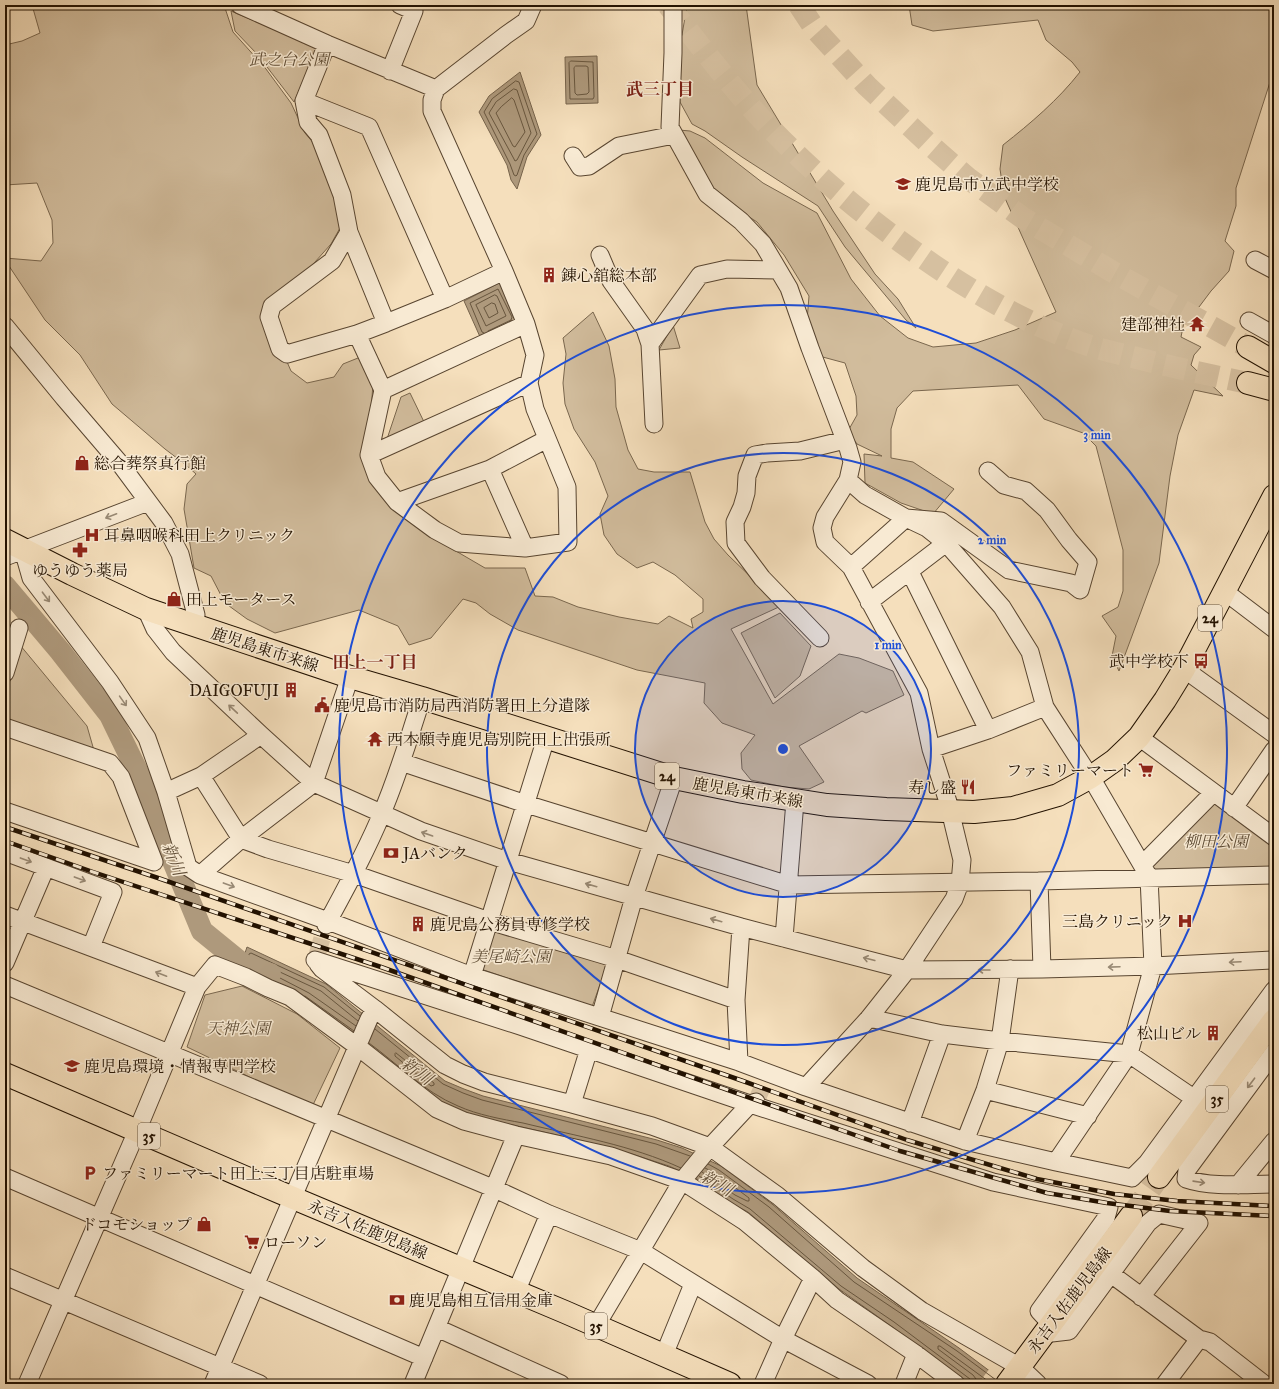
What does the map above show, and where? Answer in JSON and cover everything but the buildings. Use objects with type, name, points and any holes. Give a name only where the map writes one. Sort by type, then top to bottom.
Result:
[{"type":"main road","points":[[1248,347],[1274,362]]},
{"type":"main road","points":[[1248,383],[1274,390]]},
{"type":"main road","name":"鹿児島東市来線","points":[[10,551],[146,609],[193,626],[350,677],[422,698],[674,778],[703,785],[795,801],[850,806],[974,812],[1013,808],[1058,795],[1091,777],[1115,760],[1140,737],[1184,669],[1274,496]]},
{"type":"main road","name":"35","points":[[1159,1177],[1274,1020]]},
{"type":"main road","name":"永吉入佐鹿児島線","points":[[5,1074],[664,1355],[714,1382]]},
{"type":"main road","name":"永吉入佐鹿児島線","points":[[1008,1384],[1131,1216]]},
{"type":"street","points":[[240,5],[436,90]]},
{"type":"street","points":[[390,70],[414,11],[400,5]]},
{"type":"street","points":[[357,334],[383,390],[369,455],[376,477],[396,502],[434,530],[459,543],[525,548],[568,542],[567,487],[535,409],[529,383],[535,355],[526,324],[504,271],[432,111],[432,100],[436,90],[526,21],[534,5]]},
{"type":"street","points":[[673,5],[670,127],[707,194],[763,244],[789,288],[852,462],[848,480],[825,517],[822,528],[825,542],[851,567],[919,693],[931,749],[950,812],[962,860],[960,883],[954,899],[907,970],[869,1018],[806,1087]]},
{"type":"street","points":[[327,44],[304,101],[308,122],[319,135],[342,195],[350,232],[386,324]]},
{"type":"street","points":[[304,101],[369,127],[445,299]]},
{"type":"street","points":[[573,156],[580,167],[589,166],[619,146],[674,135]]},
{"type":"street","points":[[350,232],[332,261],[272,306],[269,317],[280,349],[287,354],[386,324],[445,299],[504,271]]},
{"type":"street","points":[[600,255],[611,281],[645,329],[650,344],[654,424]]},
{"type":"street","points":[[1255,260],[1274,270]]},
{"type":"street","points":[[650,344],[700,275],[727,269],[778,270]]},
{"type":"street","points":[[1249,321],[1274,334]]},
{"type":"street","points":[[383,390],[526,324]]},
{"type":"street","points":[[5,326],[64,398],[118,460],[164,523],[180,554],[196,615],[193,626]]},
{"type":"street","points":[[369,455],[529,383]]},
{"type":"street","points":[[396,502],[490,469],[547,438]]},
{"type":"street","points":[[820,638],[762,578],[736,543],[735,522],[742,507],[746,493],[747,476],[755,455],[800,451],[845,440]]},
{"type":"street","points":[[490,469],[525,548]]},
{"type":"street","points":[[851,567],[906,518],[941,521],[1009,570],[1071,583],[1080,590],[1088,562],[1069,540],[1047,510],[1026,491],[1004,485],[988,471]]},
{"type":"street","points":[[848,480],[865,496],[927,528],[946,543],[1002,607],[1030,652],[1045,708],[1091,777],[1145,871],[1153,966],[1129,1054],[1056,1162]]},
{"type":"street","points":[[148,502],[10,551],[110,682],[130,710],[147,738],[166,792],[188,867],[200,875],[472,976],[739,1062],[766,1078],[806,1087],[910,1124],[965,1141],[1132,1178],[1147,1163],[1274,990]]},
{"type":"street","points":[[869,602],[946,543]]},
{"type":"street","points":[[910,572],[988,730]]},
{"type":"street","points":[[1224,591],[1274,629]]},
{"type":"street","points":[[146,609],[155,629],[173,652],[261,736],[314,783],[421,831],[508,861],[741,927],[907,970],[1010,970],[1153,966],[1274,960]]},
{"type":"street","points":[[5,673],[19,628]]},
{"type":"street","points":[[1184,669],[1274,734]]},
{"type":"street","points":[[200,875],[241,839],[314,783],[350,677]]},
{"type":"street","points":[[327,923],[354,874],[382,813],[422,698]]},
{"type":"street","points":[[931,749],[988,730],[1045,708]]},
{"type":"street","points":[[5,727],[110,763],[121,777],[154,862],[5,811]]},
{"type":"street","points":[[166,792],[201,776],[261,736]]},
{"type":"street","points":[[1140,737],[1274,837]]},
{"type":"street","points":[[472,976],[546,738]]},
{"type":"street","points":[[1234,808],[1274,750]]},
{"type":"street","points":[[401,762],[526,804],[788,885],[1039,881],[1145,871],[1274,875]]},
{"type":"street","points":[[201,776],[241,839],[268,849],[354,874],[489,921],[616,959],[736,1000]]},
{"type":"street","points":[[600,1018],[634,897],[674,778]]},
{"type":"street","points":[[1145,871],[1213,792]]},
{"type":"street","points":[[784,938],[795,801]]},
{"type":"street","points":[[5,852],[113,892],[91,947]]},
{"type":"street","points":[[5,963],[46,867]]},
{"type":"street","points":[[1039,881],[1042,969]]},
{"type":"street","points":[[5,915],[198,988]]},
{"type":"street","points":[[739,1062],[736,1000],[741,927]]},
{"type":"street","points":[[1038,1384],[1020,1367],[922,1311],[863,1268],[778,1196],[710,1147],[652,1126],[484,1082],[463,1074],[445,1065],[322,969],[316,958],[589,1050],[992,1182],[1109,1207],[1106,1218],[1039,1311],[1047,1329],[1069,1331],[1148,1223],[1159,1214],[1199,1223],[1141,1297]]},
{"type":"street","points":[[32,1382],[63,1300],[138,1131],[198,988],[215,965],[246,976],[268,988],[290,997],[358,1047],[437,1109],[464,1121],[516,1135],[611,1156],[682,1181],[744,1221],[813,1278],[837,1300],[916,1354],[956,1384]]},
{"type":"street","points":[[965,1141],[985,1090],[1000,1041],[1010,970]]},
{"type":"street","points":[[5,985],[495,1189],[549,1214],[641,1251],[783,1338],[868,1384]]},
{"type":"street","points":[[214,1384],[369,1019],[375,1009]]},
{"type":"street","points":[[869,1018],[942,1034],[1129,1054],[1194,1099]]},
{"type":"street","points":[[910,1124],[942,1034]]},
{"type":"street","points":[[572,1104],[589,1050]]},
{"type":"street","points":[[1274,1052],[1187,1170],[1186,1179],[1197,1183],[1274,1184]]},
{"type":"street","points":[[985,1090],[1088,1116]]},
{"type":"street","points":[[596,1326],[682,1181],[710,1147],[753,1103]]},
{"type":"street","points":[[413,1384],[495,1189],[516,1135]]},
{"type":"street","points":[[1238,1184],[1274,1141]]},
{"type":"street","points":[[5,1178],[256,1284],[424,1358]]},
{"type":"street","points":[[516,1292],[549,1214]]},
{"type":"street","points":[[1111,1274],[1199,1339],[1210,1342],[1264,1384]]},
{"type":"street","points":[[5,1276],[260,1384]]},
{"type":"street","points":[[762,1384],[813,1278]]},
{"type":"street","points":[[664,1355],[693,1284]]},
{"type":"street","points":[[437,1328],[561,1384]]},
{"type":"street","points":[[1165,1384],[1199,1339]]},
{"type":"street","points":[[904,1384],[916,1354]]},
{"type":"green space","points":[[32,5],[224,5],[233,32],[266,69],[291,103],[305,133],[315,145],[332,185],[340,228],[331,244],[267,316],[291,371],[307,383],[334,377],[343,364],[358,358],[366,363],[373,383],[367,470],[437,540],[485,568],[525,568],[535,596],[553,597],[578,607],[619,617],[658,624],[669,616],[693,628],[691,619],[703,612],[703,599],[675,575],[653,562],[637,568],[617,554],[604,535],[600,514],[608,496],[595,462],[574,429],[565,404],[563,383],[566,354],[563,338],[593,312],[609,346],[615,379],[616,407],[628,450],[638,469],[654,472],[690,472],[705,522],[714,539],[728,555],[781,606],[731,629],[773,704],[839,654],[859,658],[893,671],[904,695],[866,713],[862,711],[799,746],[824,782],[809,789],[784,787],[751,780],[742,769],[741,753],[755,735],[722,723],[704,703],[705,683],[637,670],[518,630],[490,614],[476,603],[463,599],[431,638],[409,645],[398,626],[359,610],[275,633],[247,619],[225,603],[211,576],[194,568],[184,509],[187,484],[196,474],[112,404],[80,355],[45,320],[5,260],[5,258],[41,261],[53,243],[52,220],[37,183],[5,185],[5,45],[22,41],[40,33]]},
{"type":"green space","points":[[687,5],[746,5],[757,85],[833,211],[875,274],[898,299],[916,328],[906,320],[845,247],[818,206],[742,157],[705,131],[692,124],[680,102],[677,65]]},
{"type":"green space","points":[[909,5],[1274,5],[1274,79],[1271,79],[1236,188],[1236,206],[1225,241],[1234,251],[1229,271],[1199,307],[1185,317],[1181,337],[1201,347],[1194,355],[1191,365],[1223,396],[1194,390],[1178,435],[1170,476],[1159,563],[1119,671],[1112,656],[1116,636],[1102,616],[1118,607],[1123,591],[1123,550],[1096,446],[1083,433],[1044,419],[1018,385],[913,391],[897,408],[891,429],[891,458],[913,462],[954,489],[933,514],[901,503],[865,483],[864,454],[882,456],[857,444],[848,431],[857,415],[856,396],[845,363],[819,356],[807,321],[809,296],[784,255],[757,222],[717,196],[679,130],[690,131],[705,138],[763,183],[817,213],[851,279],[880,316],[908,338],[933,347],[976,343],[1015,330],[1056,312],[1004,196],[1000,169],[1003,145],[1044,111],[1080,72],[1072,62],[1046,40],[1038,20],[933,31],[912,25]]},
{"type":"green space","name":"武之台公園","points":[[231,11],[318,48],[294,102],[257,54],[235,31]]},
{"type":"green space","points":[[673,325],[680,348],[659,350]]},
{"type":"green space","points":[[410,393],[426,426],[385,445],[401,397]]},
{"type":"green space","points":[[780,613],[811,646],[800,676],[775,698],[741,633]]},
{"type":"green space","points":[[20,645],[87,726],[95,754],[5,724],[5,698]]},
{"type":"green space","name":"柳田公園","points":[[1213,802],[1274,844],[1274,866],[1271,869],[1155,873],[1149,866]]},
{"type":"green space","name":"美尾崎公園","points":[[495,927],[607,965],[592,1007],[481,969]]},
{"type":"green space","name":"天神公園","points":[[242,986],[297,1014],[340,1048],[312,1107],[187,1047],[205,995]]},
{"type":"water","points":[[597,56],[598,103],[566,104],[565,57]]},
{"type":"water","points":[[520,72],[541,135],[527,157],[517,189],[511,180],[507,165],[479,112],[489,96]]},
{"type":"water","points":[[501,282],[517,316],[515,322],[481,339],[464,301]]},
{"type":"water","points":[[247,947],[326,984],[445,1081],[483,1096],[657,1140],[682,1148],[721,1166],[772,1204],[857,1278],[959,1348],[1007,1384],[970,1384],[839,1289],[748,1212],[731,1203],[699,1180],[669,1166],[613,1148],[491,1120],[457,1110],[431,1097],[240,968]]},
{"type":"pier","points":[[990,1368],[1008,1382],[1009,1384],[978,1384]]},
{"type":"waterway","name":"新川","points":[[5,586],[60,651],[110,715],[143,783],[202,931],[245,966],[270,974]]},
{"type":"tunnel","points":[[668,5],[747,103],[785,143],[825,181],[868,217],[950,276],[1009,311],[1079,342],[1162,364],[1248,383]]},
{"type":"tunnel","points":[[799,5],[815,29],[867,86],[969,179],[1023,218],[1113,272],[1248,347]]},
{"type":"tunnel","points":[[317,955],[326,925]]},
{"type":"tunnel","points":[[756,1102],[764,1083]]},
{"type":"tunnel","points":[[1131,1216],[1159,1177]]},
{"type":"railway","points":[[5,827],[158,878],[743,1081],[907,1140],[1037,1179],[1114,1194],[1177,1201],[1274,1206]]},
{"type":"railway","points":[[5,841],[93,872],[381,967],[900,1151],[1047,1193],[1107,1203],[1170,1211],[1274,1216]]},
{"type":"place","name":"鹿児島市立武中学校","points":[[903,184]]},
{"type":"place","name":"錬心舘総本部","points":[[549,275]]},
{"type":"place","name":"建部神社","points":[[1197,324]]},
{"type":"place","name":"総合葬祭真行館","points":[[82,463]]},
{"type":"place","name":"耳鼻咽喉科田上クリニック","points":[[92,535]]},
{"type":"place","name":"ゆうゆう薬局","points":[[80,550]]},
{"type":"place","name":"田上モータース","points":[[174,599]]},
{"type":"place","name":"武中学校下","points":[[1201,661]]},
{"type":"place","name":"DAIGOFUJI","points":[[291,690]]},
{"type":"place","name":"鹿児島市消防局西消防署田上分遣隊","points":[[322,705]]},
{"type":"place","name":"西本願寺鹿児島別院田上出張所","points":[[375,739]]},
{"type":"place","name":"ファミリーマート","points":[[1146,770]]},
{"type":"place","name":"寿し盛","points":[[968,787]]},
{"type":"place","name":"JAバンク","points":[[391,853]]},
{"type":"place","name":"三島クリニック","points":[[1185,921]]},
{"type":"place","name":"鹿児島公務員専修学校","points":[[418,924]]},
{"type":"place","name":"松山ビル","points":[[1213,1033]]},
{"type":"place","name":"鹿児島環境・情報専門学校","points":[[72,1066]]},
{"type":"place","name":"ファミリーマート田上三丁目店駐車場","points":[[90,1173]]},
{"type":"place","name":"ドコモショップ","points":[[204,1224]]},
{"type":"place","name":"ローソン","points":[[252,1242]]},
{"type":"place","name":"鹿児島相互信用金庫","points":[[397,1300]]},
{"type":"district","name":"武三丁目","points":[[660,89]]},
{"type":"district","name":"田上一丁目","points":[[375,662]]}]
